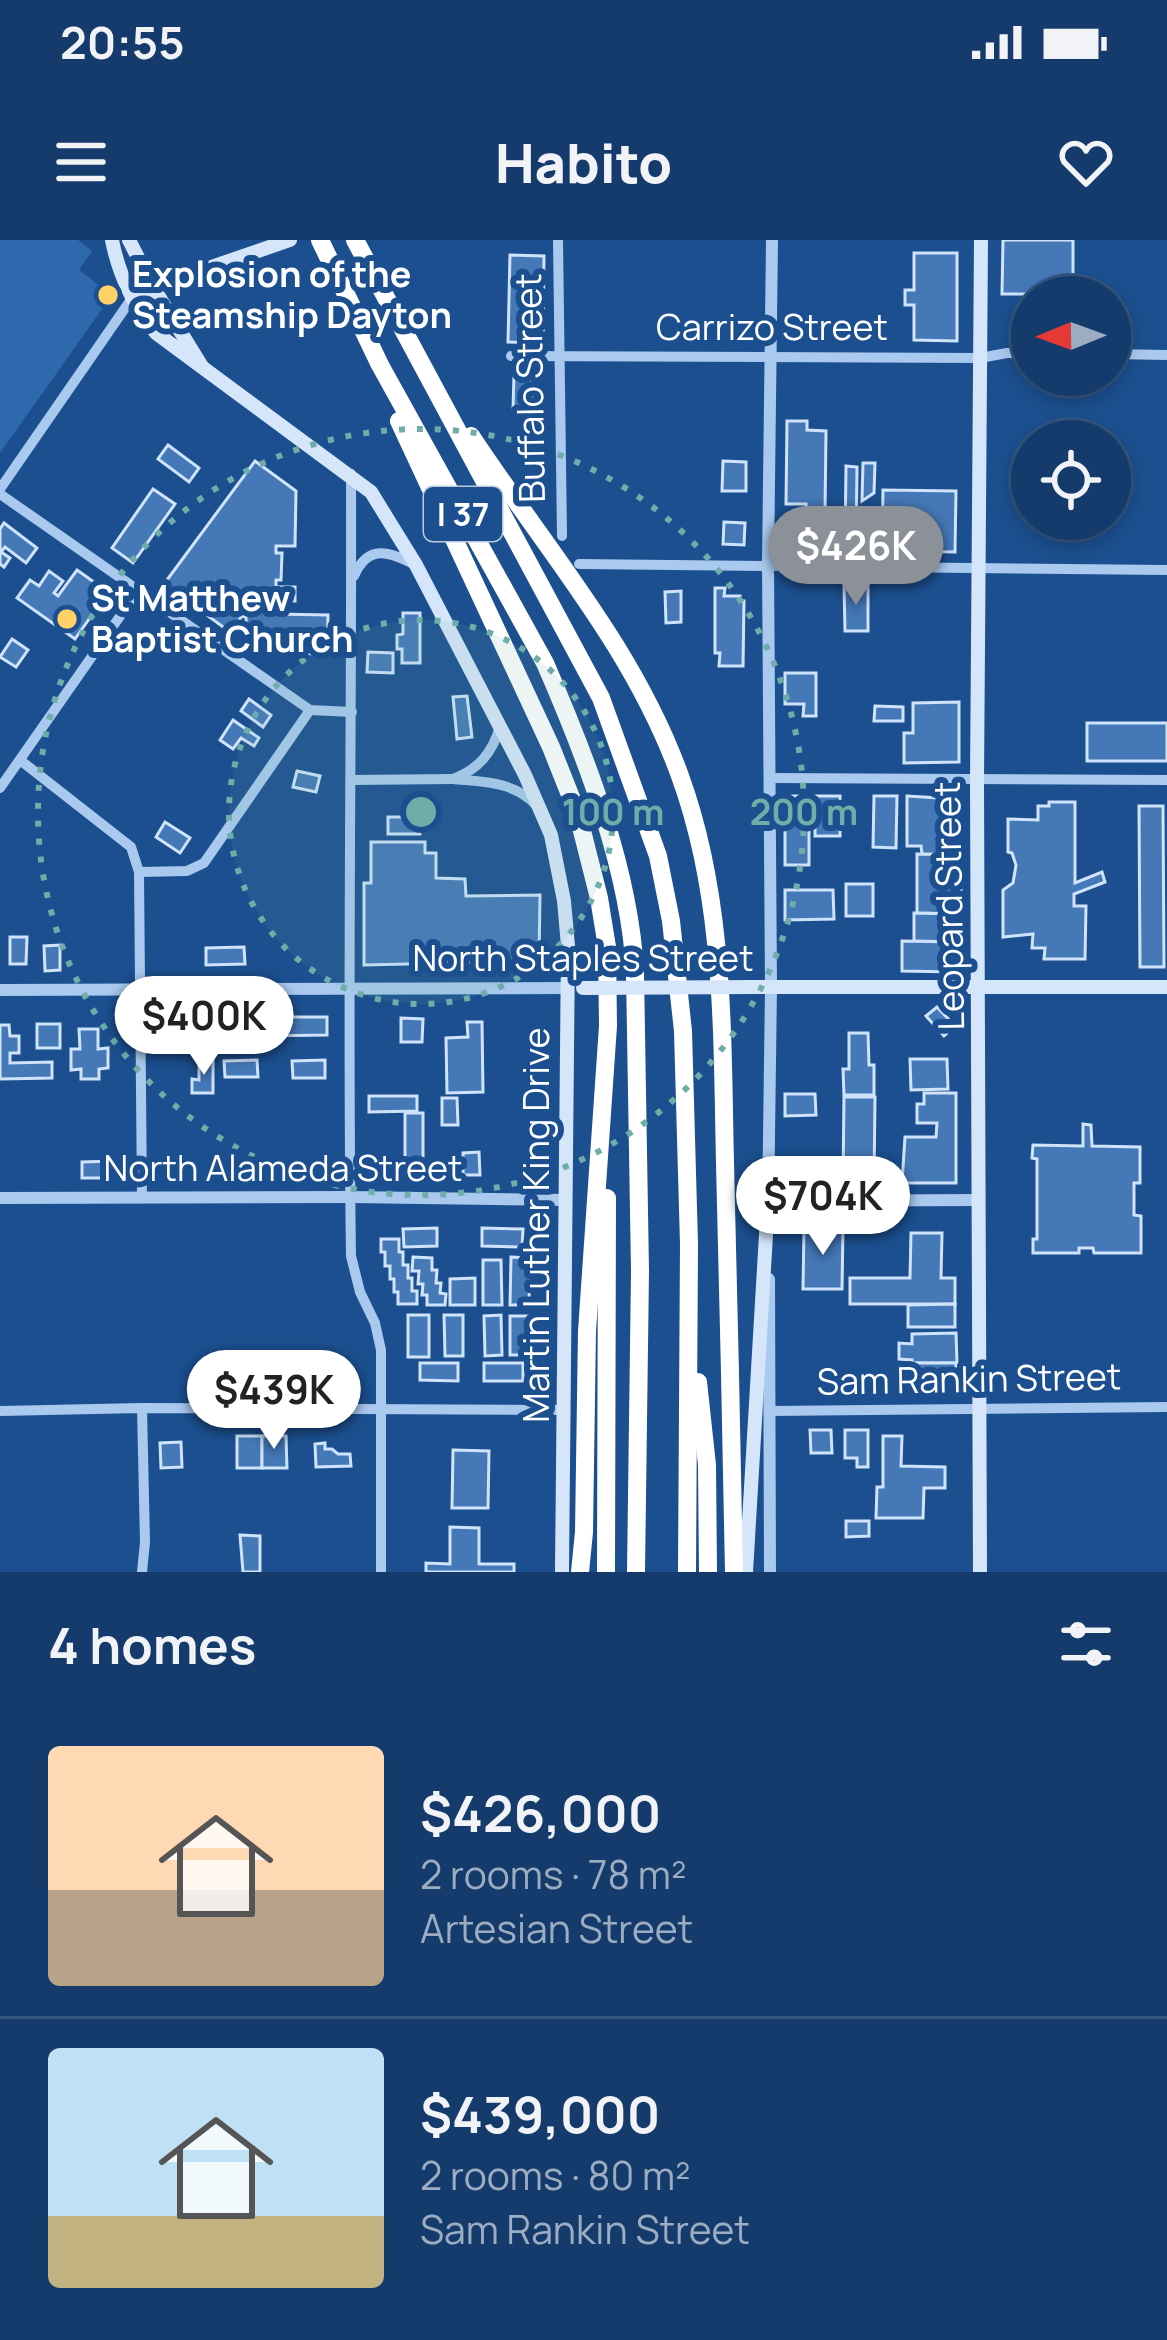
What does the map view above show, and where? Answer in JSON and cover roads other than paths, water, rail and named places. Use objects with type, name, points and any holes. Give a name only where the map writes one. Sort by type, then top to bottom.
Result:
[{"type":"highway","name":"I 37","points":[[320,240],[380,365],[545,663],[608,831],[622,888],[634,949],[639,1127],[636,1572]]},
{"type":"highway","name":"I 37","points":[[355,240],[602,698],[658,856],[683,1030],[689,1300],[687,1572]]},
{"type":"highway","points":[[403,331],[615,642],[681,777],[710,882],[723,1082],[734,1572]]},
{"type":"highway","points":[[380,365],[403,430],[551,747],[578,815],[599,898],[607,947],[608,1026],[606,1572]]},
{"type":"highway","points":[[580,1572],[587,1331],[608,1026]]},
{"type":"highway","points":[[689,1300],[707,1465],[708,1572]]},
{"type":"main road","points":[[112,240],[132,298],[153,286],[290,240]]},
{"type":"main road","points":[[129,240],[204,370]]},
{"type":"main road","name":"Leopard Street","points":[[980,1572],[981,240]]},
{"type":"main road","name":"Martin Luther King Drive","points":[[132,298],[156,333],[371,491],[416,565],[550,835],[575,988],[566,1200],[562,1572]]},
{"type":"main road","name":"North Staples Street","points":[[575,988],[1167,987]]},
{"type":"main road","points":[[746,1572],[768,1201]]},
{"type":"street","name":"Buffalo Street","points":[[558,240],[562,536]]},
{"type":"street","points":[[770,1572],[772,240]]},
{"type":"street","points":[[132,298],[0,491],[310,710],[352,712]]},
{"type":"street","name":"Carrizo Street","points":[[511,356],[980,358],[1011,352]]},
{"type":"street","points":[[1131,354],[1167,355]]},
{"type":"street","points":[[351,474],[351,1256],[378,1336],[381,1572]]},
{"type":"street","points":[[351,584],[358,566],[371,555],[384,552],[416,565]]},
{"type":"street","points":[[579,564],[1167,570]]},
{"type":"street","points":[[0,788],[139,589]]},
{"type":"street","points":[[139,872],[187,871],[204,863],[310,710]]},
{"type":"street","points":[[452,778],[471,771],[487,757],[500,727]]},
{"type":"street","points":[[20,760],[131,847],[139,872],[142,1198]]},
{"type":"street","points":[[351,780],[452,778],[506,784],[539,808]]},
{"type":"street","points":[[770,778],[1167,780]]},
{"type":"street","name":"North Staples Street","points":[[0,990],[575,988]]},
{"type":"street","name":"North Alameda Street","points":[[0,1198],[566,1200]]},
{"type":"street","points":[[768,1201],[979,1200]]},
{"type":"street","name":"Sam Rankin Street","points":[[771,1411],[1167,1407]]},
{"type":"street","points":[[142,1408],[142,1572]]},
{"type":"street","points":[[0,1411],[565,1410]]},
{"type":"place","name":"Explosion of the Steamship Dayton","points":[[108,295]]},
{"type":"place","name":"St Matthew Baptist Church","points":[[67,619]]}]
